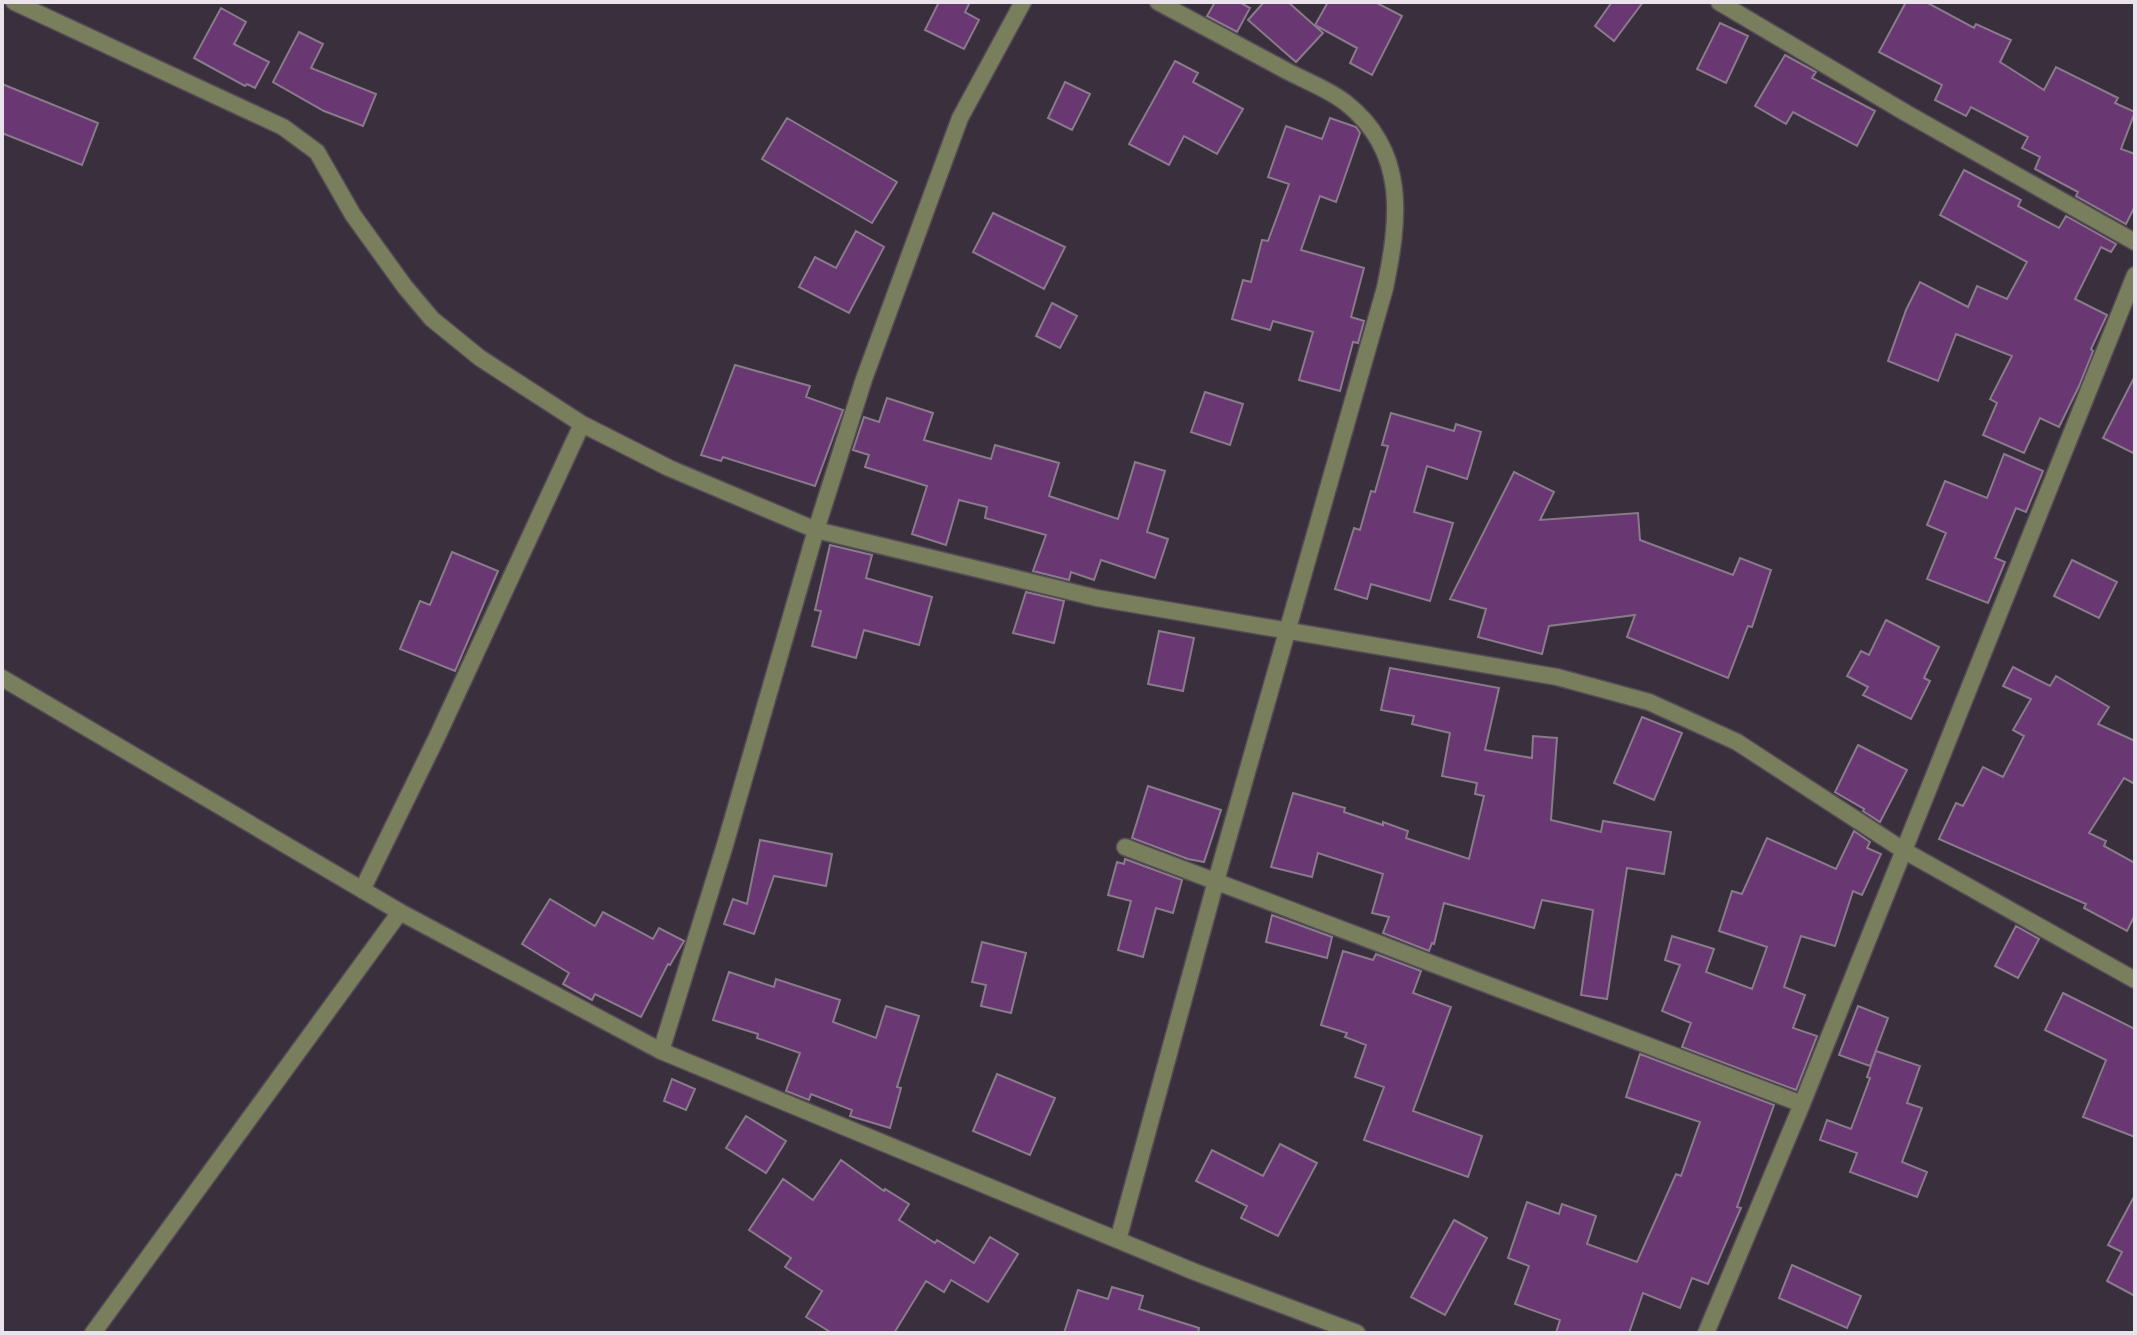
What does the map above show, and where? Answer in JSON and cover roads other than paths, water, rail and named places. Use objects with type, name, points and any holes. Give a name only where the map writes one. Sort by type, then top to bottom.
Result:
[{"type":"street","points":[[14,2],[283,127],[317,152],[353,215],[432,319],[480,358],[582,424],[669,468],[816,530],[1097,598],[1557,677],[1649,702],[1737,742],[1903,850],[2135,980]]},
{"type":"street","points":[[661,1051],[864,379],[960,118],[1023,2]]},
{"type":"street","points":[[1118,1240],[1216,881],[1385,288],[1397,202],[1392,172],[1375,133],[1346,102],[1158,2]]},
{"type":"street","points":[[1719,2],[1906,113],[2135,242]]},
{"type":"street","points":[[1706,1333],[1802,1104],[2135,275]]},
{"type":"street","points":[[362,890],[437,737],[582,424]]},
{"type":"street","points":[[2,678],[400,912],[661,1051],[1118,1240],[1357,1333]]},
{"type":"street","points":[[1125,847],[1802,1104]]},
{"type":"street","points":[[93,1333],[400,912]]}]
